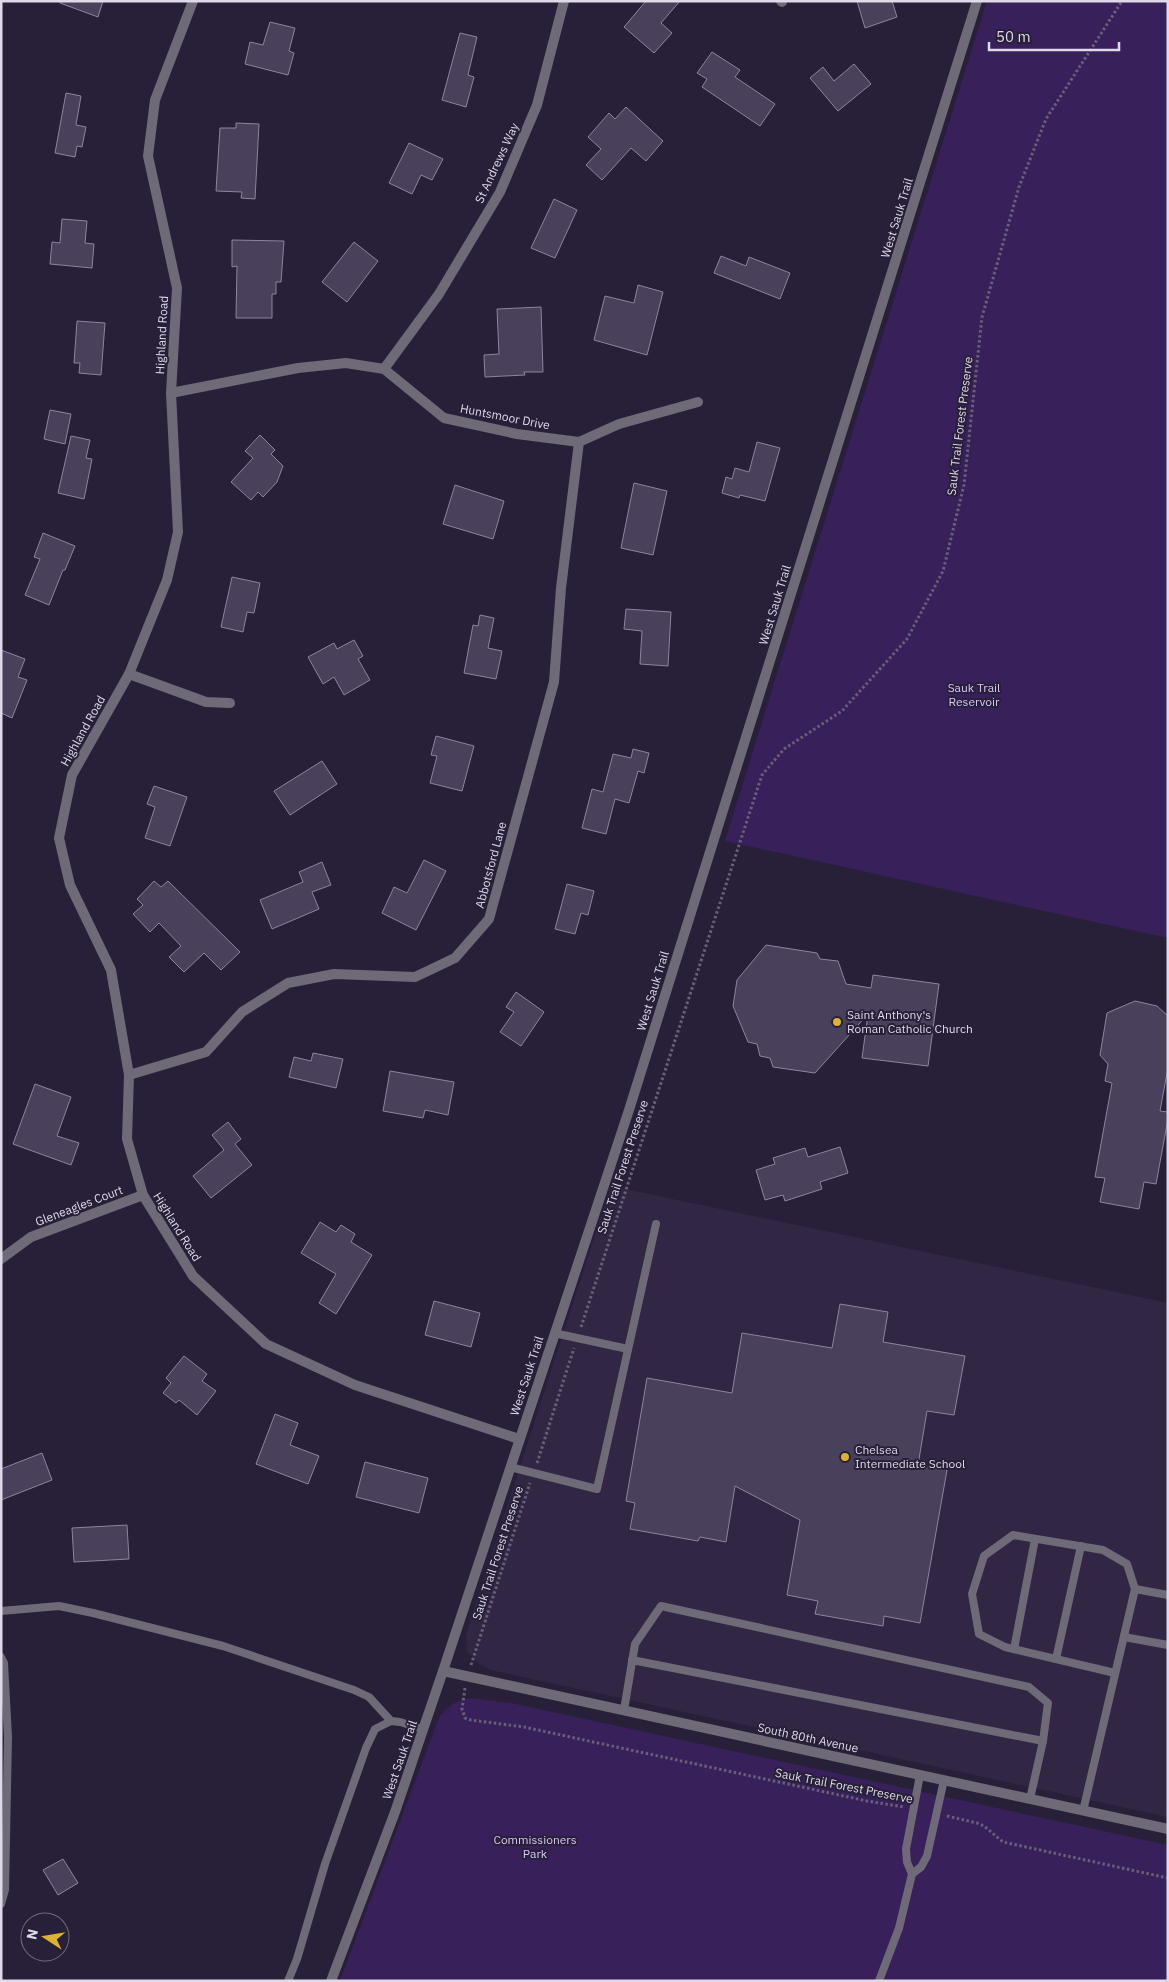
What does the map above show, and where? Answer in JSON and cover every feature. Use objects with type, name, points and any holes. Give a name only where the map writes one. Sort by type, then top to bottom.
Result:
[{"type":"street","name":"Highland Road","points":[[193,1],[155,100],[148,156],[178,288],[172,393],[178,532],[167,580],[130,674],[72,775],[59,838],[70,885],[111,970],[130,1076],[127,1139],[143,1195],[193,1276],[266,1344],[355,1385],[519,1440]]},
{"type":"street","name":"St Andrews Way","points":[[384,370],[439,294],[500,192],[537,105],[564,1]]},
{"type":"street","name":"West Sauk Trail","points":[[331,1981],[395,1812],[633,1097],[977,1]]},
{"type":"street","name":"Huntsmoor Drive","points":[[172,393],[308,367],[346,363],[384,370],[444,418],[517,434],[579,442]]},
{"type":"street","points":[[579,442],[619,424],[698,402]]},
{"type":"street","name":"Abbotsford Lane","points":[[130,1076],[206,1052],[242,1012],[288,983],[334,974],[415,978],[455,958],[489,919],[554,682],[561,588],[579,442]]},
{"type":"street","points":[[130,674],[206,702],[230,703]]},
{"type":"street","name":"Gleneagles Court","points":[[1,1259],[31,1237],[143,1195]]},
{"type":"street","name":"South 80th Avenue","points":[[443,1671],[1168,1829]]},
{"type":"lane","points":[[510,1467],[597,1489],[656,1224]]},
{"type":"lane","points":[[554,1333],[628,1349]]},
{"type":"lane","points":[[1083,1811],[1116,1673],[1135,1589],[1127,1564],[1103,1550],[1012,1535],[984,1556],[972,1594],[980,1634],[1005,1647],[1116,1673]]},
{"type":"lane","points":[[1014,1649],[1035,1539]]},
{"type":"lane","points":[[1056,1659],[1081,1546]]},
{"type":"lane","points":[[1135,1589],[1168,1595]]},
{"type":"lane","points":[[1,1611],[59,1606],[223,1646],[354,1690],[369,1697],[391,1720],[423,1730]]},
{"type":"lane","points":[[624,1710],[635,1644],[661,1606],[1029,1687],[1048,1704],[1030,1799]]},
{"type":"lane","points":[[1124,1637],[1168,1645]]},
{"type":"lane","points":[[1,1657],[4,1663],[8,1737],[5,1890],[1,1904]]},
{"type":"lane","points":[[632,1660],[1042,1741]]},
{"type":"lane","points":[[288,1981],[325,1864],[366,1748],[375,1729],[391,1720]]},
{"type":"lane","points":[[879,1981],[899,1928],[912,1874],[907,1862],[906,1849],[920,1775]]},
{"type":"lane","points":[[912,1874],[921,1867],[927,1856],[944,1780]]},
{"type":"path","name":"Sauk Trail Forest Preserve","points":[[914,1809],[868,1801],[524,1726],[471,1720],[465,1718],[462,1709],[467,1676],[762,775],[784,749],[842,711],[907,639],[943,571],[964,485],[982,317],[1020,187],[1046,119],[1122,1]]},
{"type":"path","points":[[937,1814],[977,1823],[984,1826],[1003,1842],[1010,1844],[1168,1878]]},
{"type":"shaded area","name":"Chelsea Intermediate School","points":[[611,1186],[1168,1303],[1168,1817],[491,1670],[479,1664],[467,1651],[466,1636],[473,1612]]},
{"type":"green space","name":"Sauk Trail Reservoir","points":[[987,1],[1168,1],[1168,938],[725,841]]},
{"type":"green space","name":"Commissioners Park","points":[[470,1698],[511,1703],[1168,1845],[1168,1981],[340,1981],[439,1718],[452,1704]]},
{"type":"building","points":[[60,1],[103,1],[98,17],[60,3]]},
{"type":"building","points":[[646,1],[680,1],[661,23],[672,33],[654,53],[624,27]]},
{"type":"building","points":[[857,1],[892,1],[897,17],[865,28]]},
{"type":"building","points":[[270,22],[295,28],[289,51],[294,53],[288,75],[245,64],[250,42],[263,45]]},
{"type":"building","points":[[460,33],[477,37],[468,75],[474,77],[466,107],[442,100]]},
{"type":"building","points":[[712,52],[740,70],[735,77],[775,104],[760,126],[702,87],[707,79],[697,73]]},
{"type":"building","points":[[854,64],[871,84],[838,111],[810,78],[823,67],[834,81]]},
{"type":"building","points":[[66,93],[81,96],[76,125],[86,127],[82,147],[77,146],[75,157],[55,153]]},
{"type":"building","points":[[626,107],[663,141],[646,161],[631,148],[602,180],[586,165],[601,149],[588,137],[609,113],[615,119]]},
{"type":"building","points":[[236,123],[259,124],[255,199],[241,198],[242,192],[216,191],[220,128],[236,128]]},
{"type":"building","points":[[409,143],[443,159],[432,180],[421,175],[412,194],[389,183]]},
{"type":"building","points":[[554,199],[577,210],[555,258],[531,248]]},
{"type":"building","points":[[62,219],[87,221],[85,243],[94,244],[92,268],[50,264],[52,242],[60,243]]},
{"type":"building","points":[[232,240],[284,241],[281,282],[276,282],[276,294],[272,294],[272,318],[236,318],[237,266],[232,267]]},
{"type":"building","points":[[354,242],[378,261],[347,302],[322,282]]},
{"type":"building","points":[[721,256],[746,266],[749,257],[790,273],[780,299],[714,273]]},
{"type":"building","points":[[638,285],[663,292],[647,355],[594,340],[605,296],[634,303]]},
{"type":"building","points":[[541,307],[543,372],[524,372],[525,375],[485,377],[484,355],[499,354],[497,309]]},
{"type":"building","points":[[77,321],[105,323],[101,375],[79,373],[80,363],[74,363]]},
{"type":"building","points":[[50,410],[71,414],[65,444],[44,439]]},
{"type":"building","points":[[260,435],[275,450],[271,454],[283,466],[277,482],[263,497],[258,492],[251,500],[231,482],[253,458],[245,451]]},
{"type":"building","points":[[71,436],[90,440],[86,458],[92,459],[84,499],[58,493]]},
{"type":"building","points":[[757,442],[780,448],[765,501],[740,495],[739,498],[722,493],[726,477],[732,479],[735,468],[749,472]]},
{"type":"building","points":[[634,483],[667,491],[653,555],[621,548]]},
{"type":"building","points":[[455,485],[504,501],[493,539],[443,524]]},
{"type":"building","points":[[43,533],[75,546],[49,605],[25,595],[40,559],[34,557]]},
{"type":"building","points":[[232,577],[260,583],[254,613],[247,612],[243,632],[221,627]]},
{"type":"building","points":[[626,609],[671,612],[668,666],[640,664],[642,631],[624,629]]},
{"type":"building","points":[[480,615],[494,618],[488,648],[502,651],[496,679],[464,673],[473,625],[478,626]]},
{"type":"building","points":[[354,640],[363,656],[358,659],[370,680],[344,695],[334,677],[323,684],[308,657],[334,643],[337,649]]},
{"type":"building","points":[[1,650],[25,659],[18,677],[27,680],[12,718],[1,713]]},
{"type":"building","points":[[436,736],[474,746],[462,791],[430,783],[437,756],[431,755]]},
{"type":"building","points":[[633,749],[649,753],[644,773],[638,771],[629,803],[615,799],[606,834],[582,828],[592,789],[603,792],[613,754],[631,758]]},
{"type":"building","points":[[322,761],[337,784],[290,815],[274,791]]},
{"type":"building","points":[[154,786],[187,797],[170,846],[145,838],[155,807],[147,804]]},
{"type":"building","points":[[424,860],[446,871],[416,930],[382,913],[394,887],[407,893]]},
{"type":"building","points":[[322,862],[331,885],[312,892],[319,909],[272,929],[260,900],[303,882],[299,872]]},
{"type":"building","points":[[154,881],[161,887],[168,881],[240,952],[221,970],[204,953],[184,972],[169,957],[181,946],[159,923],[150,932],[133,914],[143,905],[137,899]]},
{"type":"building","points":[[567,884],[594,891],[588,915],[581,913],[575,934],[555,929]]},
{"type":"building","name":"Saint Anthony's Roman Catholic Church","points":[[766,945],[817,953],[820,959],[838,961],[846,984],[871,988],[873,975],[939,984],[928,1066],[862,1058],[868,1014],[815,1073],[773,1067],[770,1058],[760,1056],[757,1044],[748,1042],[733,1006],[737,980]]},
{"type":"building","points":[[516,992],[544,1012],[521,1046],[500,1032],[514,1012],[506,1007]]},
{"type":"building","points":[[1135,1001],[1157,1006],[1168,1016],[1168,1068],[1160,1111],[1168,1112],[1168,1119],[1156,1184],[1144,1182],[1139,1209],[1100,1202],[1105,1178],[1095,1177],[1112,1083],[1105,1081],[1108,1064],[1100,1055],[1107,1013]]},
{"type":"building","points":[[313,1053],[343,1059],[336,1088],[289,1077],[294,1057],[311,1061]]},
{"type":"building","points":[[390,1071],[454,1082],[448,1115],[425,1110],[423,1118],[383,1111]]},
{"type":"building","points":[[35,1084],[71,1097],[57,1136],[79,1143],[71,1165],[13,1144]]},
{"type":"building","points":[[228,1122],[241,1139],[235,1144],[252,1165],[211,1198],[193,1176],[224,1150],[212,1135]]},
{"type":"building","points":[[840,1147],[848,1173],[820,1182],[822,1189],[785,1201],[783,1195],[765,1200],[756,1170],[775,1164],[773,1158],[805,1148],[808,1157]]},
{"type":"building","points":[[320,1222],[336,1232],[341,1225],[355,1234],[351,1242],[372,1255],[336,1314],[319,1303],[336,1274],[301,1253]]},
{"type":"building","points":[[434,1301],[480,1313],[471,1347],[425,1335]]},
{"type":"building","points":[[840,1304],[888,1312],[883,1342],[965,1356],[954,1415],[927,1411],[918,1465],[947,1470],[920,1623],[884,1616],[883,1626],[815,1614],[818,1601],[787,1595],[800,1520],[735,1486],[726,1542],[700,1537],[698,1541],[630,1529],[635,1503],[626,1501],[647,1378],[732,1393],[742,1333],[832,1348]]},
{"type":"building","points":[[184,1356],[207,1374],[202,1381],[216,1391],[197,1415],[179,1400],[176,1403],[163,1393],[171,1383],[166,1378]]},
{"type":"building","points":[[275,1414],[298,1423],[290,1445],[319,1456],[308,1484],[256,1464]]},
{"type":"building","points":[[42,1453],[52,1480],[1,1500],[1,1469]]},
{"type":"building","points":[[365,1462],[428,1478],[419,1513],[356,1497]]},
{"type":"building","points":[[127,1525],[129,1559],[74,1562],[72,1528]]},
{"type":"building","points":[[63,1859],[78,1883],[58,1895],[43,1870]]},
{"type":"place","name":"Saint Anthony's Roman Catholic Church","points":[[837,1022]]},
{"type":"place","name":"Chelsea Intermediate School","points":[[845,1457]]}]
